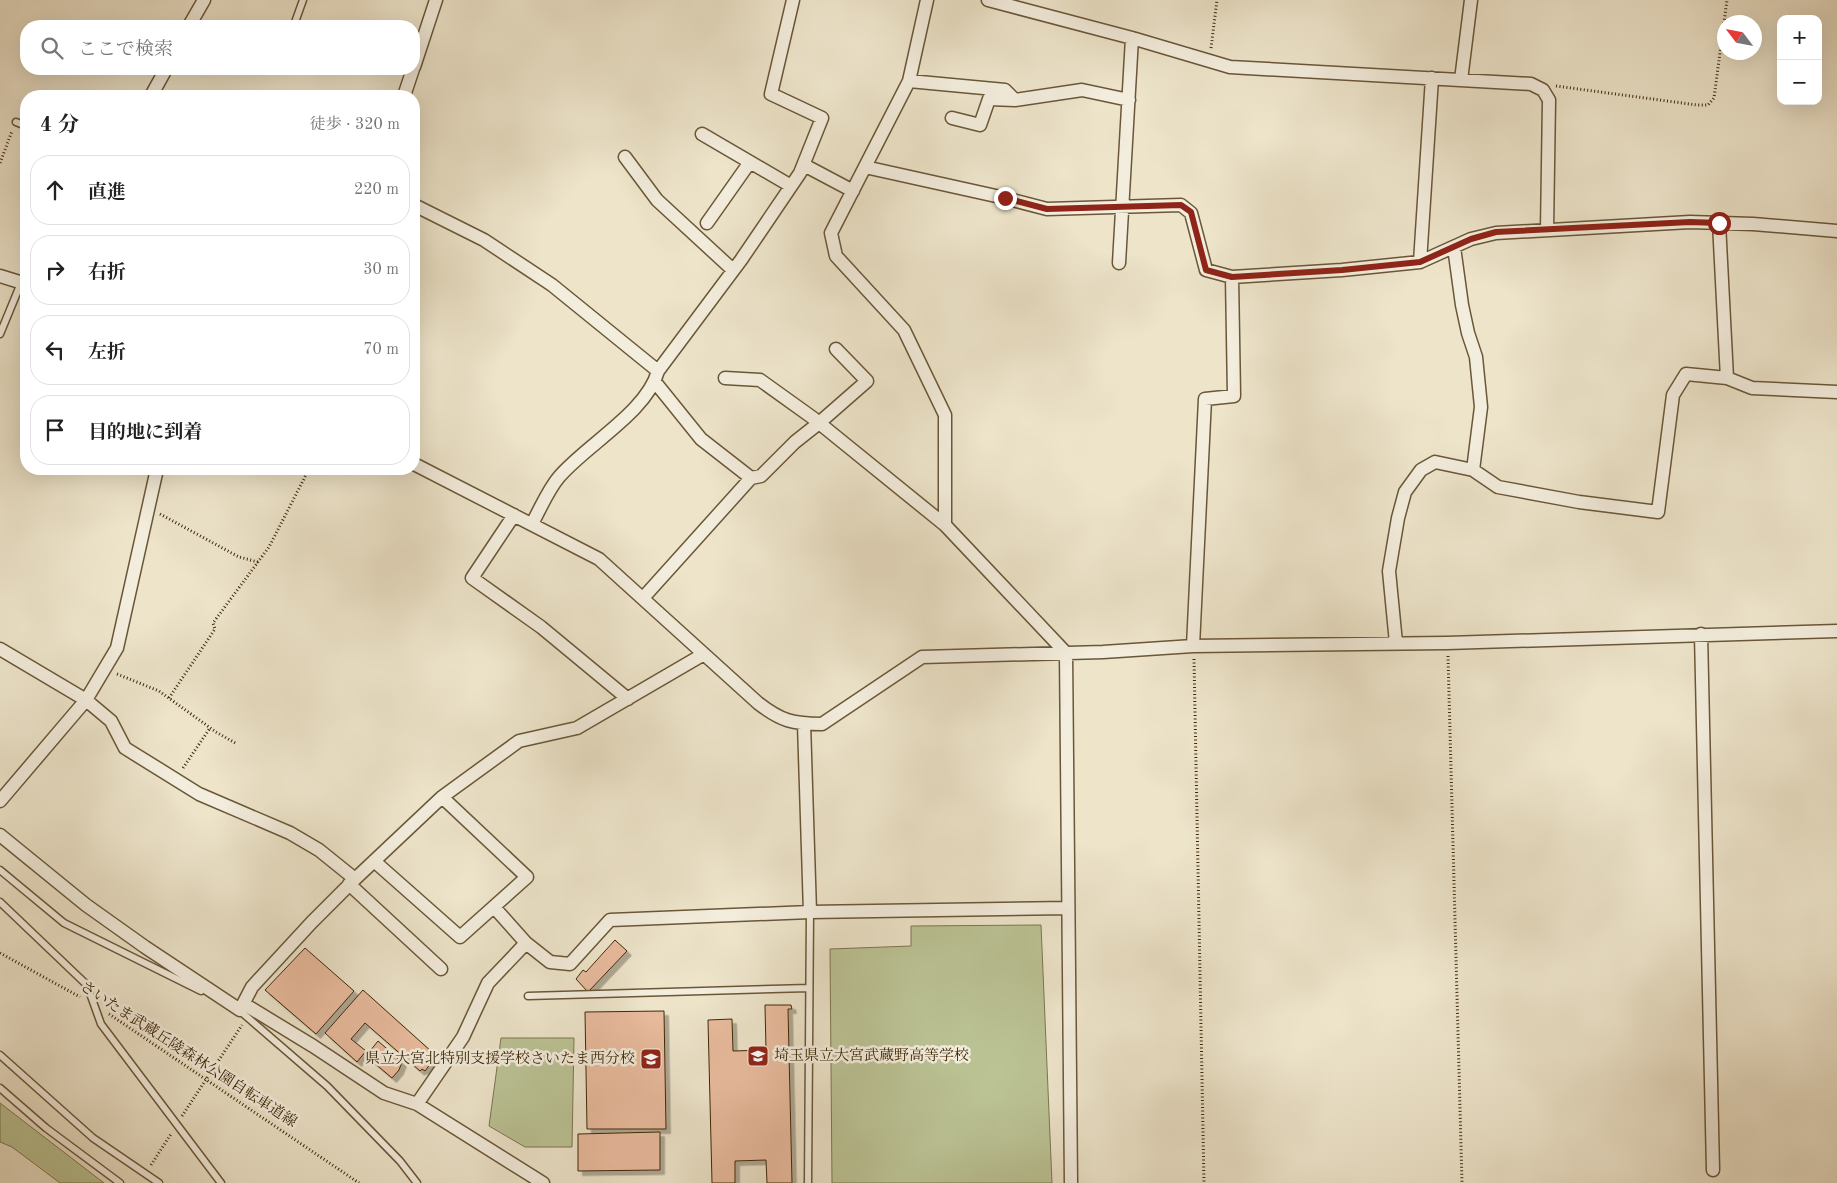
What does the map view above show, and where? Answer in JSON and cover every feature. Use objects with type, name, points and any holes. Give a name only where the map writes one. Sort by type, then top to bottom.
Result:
[{"type":"street","points":[[192,20],[204,0]]},
{"type":"street","points":[[420,47],[436,0]]},
{"type":"street","points":[[532,524],[558,477],[636,406],[734,270],[800,173],[822,118],[771,94],[793,0]]},
{"type":"street","points":[[926,0],[910,81],[831,233],[836,256],[904,330],[945,415],[945,525]]},
{"type":"street","points":[[988,0],[1132,38],[1230,67],[1531,84],[1543,90],[1550,100],[1547,230]]},
{"type":"street","points":[[1461,80],[1471,0]]},
{"type":"street","points":[[1119,264],[1132,38]]},
{"type":"street","points":[[154,90],[163,75]]},
{"type":"street","points":[[406,90],[411,75]]},
{"type":"street","points":[[1420,262],[1432,78]]},
{"type":"street","points":[[910,81],[1005,90],[1015,100]]},
{"type":"street","points":[[952,118],[980,125],[989,99],[1015,100],[1082,90],[1129,100]]},
{"type":"street","points":[[702,134],[791,186]]},
{"type":"street","points":[[625,157],[657,200],[734,270]]},
{"type":"street","points":[[707,223],[750,162]]},
{"type":"street","points":[[804,164],[852,191]]},
{"type":"street","points":[[865,167],[1047,209],[1181,205],[1191,212],[1206,270],[1232,277],[1342,270],[1420,262],[1471,239],[1496,232],[1690,222],[1837,231]]},
{"type":"street","points":[[420,208],[484,240],[552,285],[657,377],[701,439],[751,478]]},
{"type":"street","points":[[1719,223],[1727,378]]},
{"type":"street","points":[[1454,248],[1466,324],[1476,356],[1481,407],[1473,470]]},
{"type":"street","points":[[0,276],[20,283]]},
{"type":"street","points":[[1193,646],[1205,399],[1234,396],[1232,277]]},
{"type":"street","points":[[643,598],[751,478],[761,476],[795,442],[867,381],[836,349]]},
{"type":"street","points":[[1396,643],[1389,571],[1398,518],[1404,492],[1421,470],[1435,462],[1473,470],[1498,487],[1579,502],[1658,512],[1673,395],[1686,374],[1727,378],[1752,388],[1837,392]]},
{"type":"street","points":[[725,378],[760,380],[819,423],[945,525],[1066,653],[1071,1183]]},
{"type":"street","points":[[420,467],[599,559],[774,715],[804,724],[822,724],[922,657],[1066,653],[1193,646],[1447,643],[1837,631]]},
{"type":"street","points":[[0,801],[89,697],[117,648],[156,475]]},
{"type":"street","points":[[514,515],[472,578],[541,627],[628,699]]},
{"type":"street","points":[[1701,634],[1713,1170]]},
{"type":"street","points":[[0,640],[89,697],[111,722],[125,748],[199,794],[290,833],[319,850],[441,969]]},
{"type":"street","points":[[0,649],[89,697]]},
{"type":"street","points":[[244,1010],[252,987],[312,922],[352,881],[442,797],[519,741],[578,728],[704,654]]},
{"type":"street","points":[[804,724],[810,912]]},
{"type":"street","points":[[374,861],[460,937],[527,877],[442,797]]},
{"type":"street","points":[[0,835],[86,905],[144,947],[244,1010],[313,1046],[384,1093],[417,1104],[544,1183]]},
{"type":"street","points":[[494,907],[526,943],[550,962],[570,964],[610,920],[810,912],[1068,908]]},
{"type":"street","points":[[417,1104],[463,1036],[488,984],[526,943]]},
{"type":"lane","points":[[296,20],[303,0]]},
{"type":"lane","points":[[16,122],[20,124]]},
{"type":"lane","points":[[0,334],[20,292]]},
{"type":"lane","points":[[0,870],[64,923],[244,1010],[327,1086],[400,1162],[417,1183]]},
{"type":"lane","points":[[0,902],[87,985],[101,1024],[221,1183]]},
{"type":"lane","points":[[808,1183],[810,912]]},
{"type":"lane","points":[[528,996],[809,988]]},
{"type":"lane","points":[[0,1055],[93,1138],[159,1183]]},
{"type":"lane","points":[[0,1088],[46,1128],[120,1183]]},
{"type":"path","points":[[1209,61],[1217,0]]},
{"type":"path","points":[[1531,84],[1708,105],[1714,98],[1727,0]]},
{"type":"path","points":[[0,163],[16,122]]},
{"type":"path","points":[[169,698],[215,629],[213,623],[269,546],[306,475]]},
{"type":"path","points":[[148,507],[239,557],[258,562]]},
{"type":"path","points":[[1447,643],[1462,1183]]},
{"type":"path","points":[[1193,646],[1204,1183]]},
{"type":"path","points":[[105,669],[159,691],[210,728],[237,744]]},
{"type":"path","points":[[176,779],[210,728]]},
{"type":"path","name":"さいたま武蔵丘陵森林公園自転車道線","points":[[0,953],[95,1005],[359,1183]]},
{"type":"path","points":[[145,1174],[205,1079],[244,1010]]},
{"type":"green space","points":[[1041,925],[1052,1183],[832,1183],[830,949],[911,946],[911,926]]},
{"type":"green space","points":[[501,1038],[574,1038],[572,1147],[525,1147],[489,1126]]},
{"type":"green space","points":[[0,1103],[104,1183],[60,1183],[12,1147],[0,1142]]},
{"type":"building","points":[[615,940],[627,951],[588,992],[576,979],[583,970],[586,972]]},
{"type":"building","points":[[305,948],[354,991],[316,1034],[265,990]]},
{"type":"building","points":[[363,990],[432,1052],[426,1061],[431,1063],[425,1071],[422,1069],[420,1071],[365,1023],[351,1039],[366,1051],[357,1062],[325,1033]]},
{"type":"building","points":[[765,1005],[791,1005],[792,1009],[788,1009],[792,1183],[767,1183],[766,1160],[735,1161],[735,1183],[712,1183],[708,1020],[732,1019],[733,1051],[766,1050]]},
{"type":"building","points":[[664,1011],[666,1129],[587,1129],[585,1012]]},
{"type":"building","points":[[378,1041],[402,1062],[399,1070],[392,1078],[366,1056]]},
{"type":"building","points":[[660,1132],[660,1170],[578,1171],[578,1134]]},
{"type":"place","name":"埼玉県立大宮武蔵野高等学校","points":[[758,1056]]},
{"type":"place","name":"県立大宮北特別支援学校さいたま西分校","points":[[651,1059]]},
{"type":"route","points":[[1005,198],[1047,209],[1181,205],[1191,212],[1206,270],[1232,277],[1342,270],[1420,262],[1471,239],[1496,232],[1690,222],[1719,223]]}]
